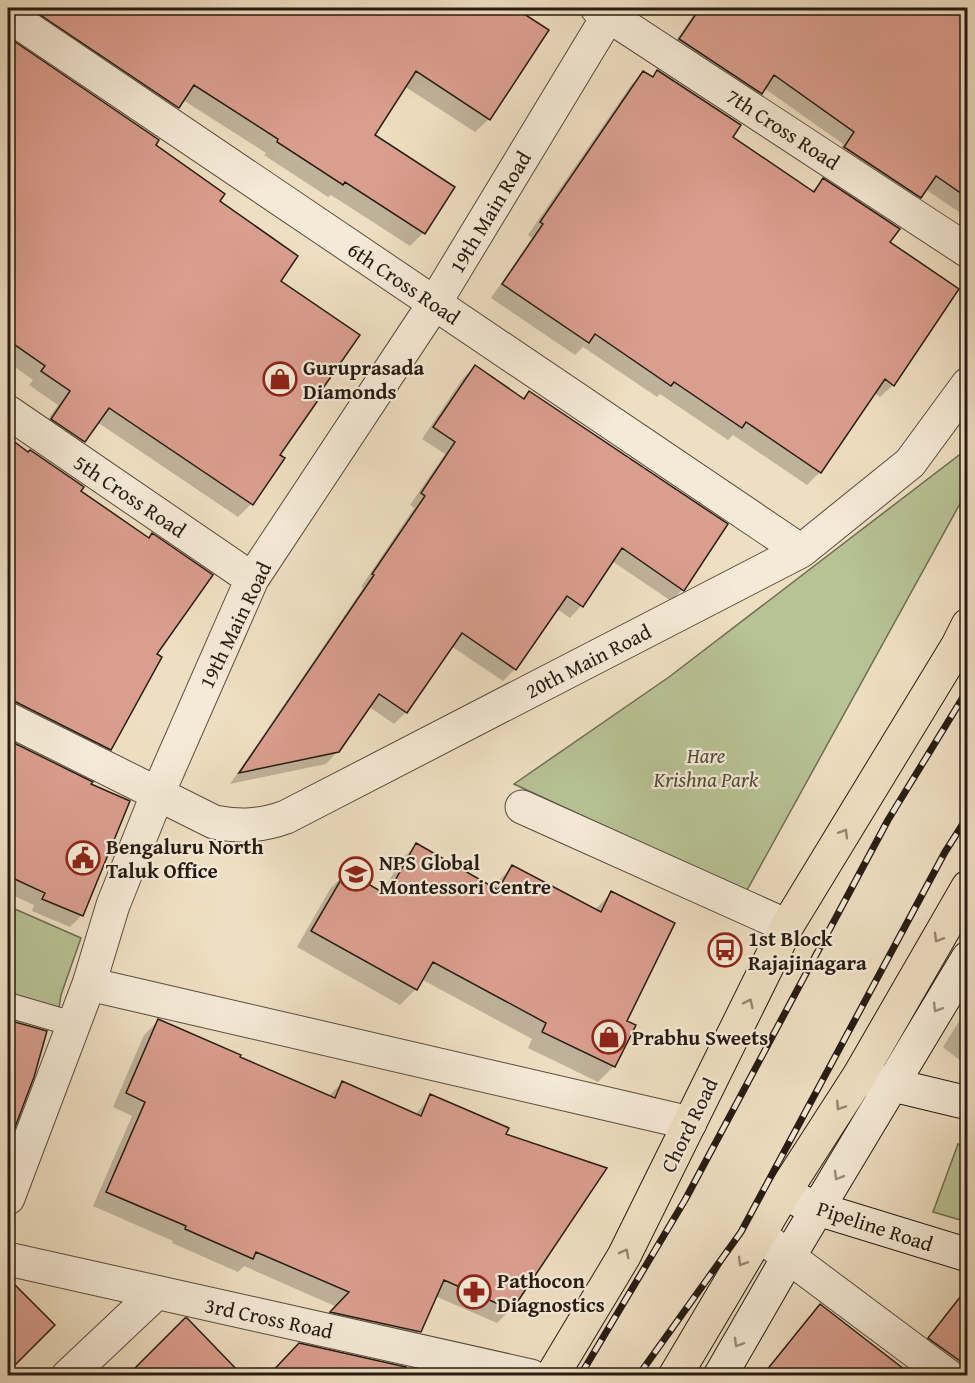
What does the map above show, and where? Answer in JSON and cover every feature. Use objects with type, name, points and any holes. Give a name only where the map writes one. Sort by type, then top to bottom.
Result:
[{"type":"main road","name":"Chord Road","points":[[552,1376],[624,1256],[787,926],[968,625]]},
{"type":"main road","points":[[675,1376],[758,1234],[859,1077],[968,887]]},
{"type":"street","name":"7th Cross Road","points":[[607,10],[968,251]]},
{"type":"street","name":"19th Main Road","points":[[8,1198],[88,984],[113,904],[158,793],[252,579],[434,304],[607,10]]},
{"type":"street","name":"6th Cross Road","points":[[8,15],[801,551]]},
{"type":"street","name":"20th Main Road","points":[[8,719],[214,822],[235,826],[271,822],[286,817],[801,551],[910,463],[968,384]]},
{"type":"street","name":"5th Cross Road","points":[[8,412],[252,579]]},
{"type":"street","points":[[522,807],[787,926]]},
{"type":"street","points":[[720,1376],[968,958]]},
{"type":"street","points":[[88,984],[690,1123]]},
{"type":"street","points":[[859,1077],[968,1103]]},
{"type":"street","name":"Pipeline Road","points":[[783,1194],[818,1209],[968,1255]]},
{"type":"street","points":[[758,1234],[948,1376]]},
{"type":"street","name":"3rd Cross Road","points":[[8,1259],[531,1376]]},
{"type":"street","points":[[68,1376],[156,1293]]},
{"type":"lane","points":[[8,1005],[73,1024]]},
{"type":"green space","name":"Hare Krishna Park","points":[[967,449],[967,491],[746,892],[514,784],[669,677]]},
{"type":"green space","points":[[8,906],[81,938],[61,995],[59,1008],[8,993]]},
{"type":"green space","points":[[958,1144],[967,1147],[967,1222],[933,1212]]},
{"type":"building","points":[[30,8],[515,8],[549,30],[490,120],[416,71],[375,135],[455,187],[425,234],[345,182],[343,185],[277,142],[278,139],[194,85],[179,108]]},
{"type":"building","points":[[700,8],[968,8],[968,198],[936,176],[921,198],[844,147],[854,132],[774,75],[762,94],[679,39]]},
{"type":"building","points":[[8,37],[159,140],[156,145],[225,194],[220,201],[298,256],[281,281],[360,335],[280,455],[285,458],[253,505],[109,408],[85,442],[51,419],[70,391],[41,371],[45,366],[8,340]]},
{"type":"building","points":[[657,70],[741,125],[733,137],[814,192],[823,178],[900,229],[890,242],[959,289],[894,386],[885,379],[821,473],[746,422],[742,428],[674,382],[671,386],[595,334],[589,343],[502,284],[543,224],[540,222],[643,71],[653,77]]},
{"type":"building","points":[[475,365],[524,399],[529,391],[728,524],[684,591],[622,548],[583,607],[567,596],[516,670],[462,633],[407,713],[379,694],[339,752],[239,773],[425,496],[421,493],[455,442],[433,427]]},
{"type":"building","points":[[8,437],[84,487],[81,491],[149,538],[152,533],[213,575],[157,654],[162,657],[111,750],[8,700]]},
{"type":"building","points":[[8,740],[93,782],[91,784],[130,801],[83,916],[42,899],[45,893],[8,876]]},
{"type":"building","points":[[416,843],[498,890],[512,865],[601,912],[611,891],[675,923],[627,1021],[636,1025],[615,1067],[542,1032],[546,1023],[433,962],[417,990],[311,931],[346,871],[387,895]]},
{"type":"building","points":[[158,1019],[335,1098],[342,1081],[421,1116],[430,1094],[509,1128],[506,1134],[607,1168],[512,1310],[444,1280],[421,1332],[330,1312],[349,1292],[256,1252],[253,1259],[185,1229],[186,1226],[106,1192],[145,1102],[126,1093]]},
{"type":"building","points":[[8,1020],[47,1031],[34,1077],[14,1130],[8,1129]]},
{"type":"building","points":[[8,1278],[55,1325],[8,1372]]},
{"type":"building","points":[[968,1287],[968,1376],[966,1376],[965,1368],[960,1361],[928,1338]]},
{"type":"building","points":[[820,1304],[904,1369],[916,1376],[762,1376]]},
{"type":"building","points":[[185,1318],[243,1376],[127,1376]]},
{"type":"building","points":[[299,1343],[406,1367],[402,1376],[268,1376]]},
{"type":"railway","points":[[580,1376],[685,1200],[888,820],[968,689]]},
{"type":"railway","points":[[638,1376],[741,1232],[945,852],[968,816]]},
{"type":"place","name":"Guruprasada Diamonds","points":[[280,379]]},
{"type":"place","name":"Bengaluru North Taluk Office","points":[[83,858]]},
{"type":"place","name":"NPS Global Montessori Centre","points":[[356,874]]},
{"type":"place","name":"1st Block Rajajinagara","points":[[725,950]]},
{"type":"place","name":"Prabhu Sweets","points":[[609,1037]]},
{"type":"place","name":"Pathocon Diagnostics","points":[[474,1292]]}]
